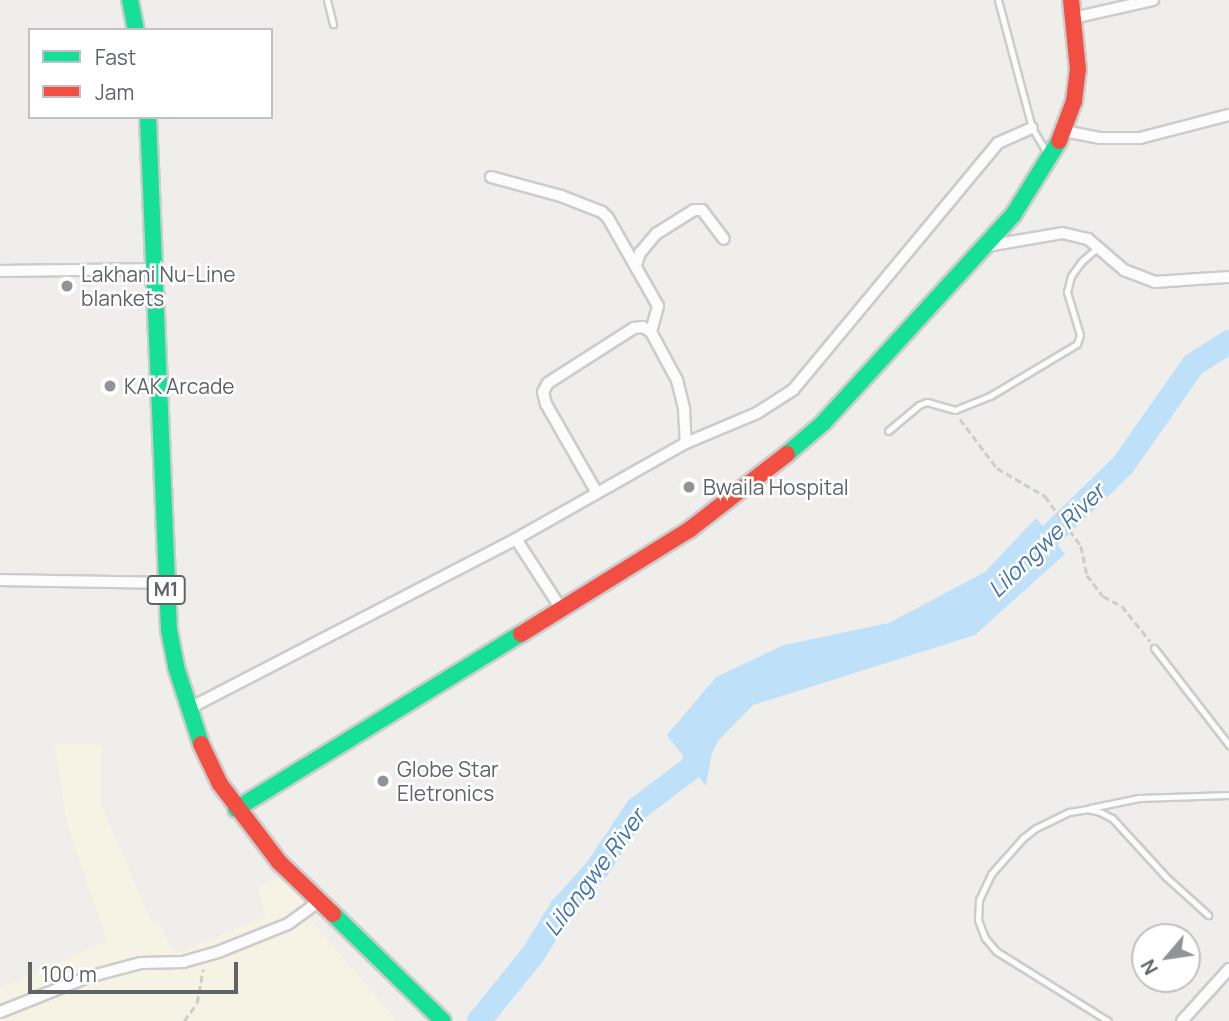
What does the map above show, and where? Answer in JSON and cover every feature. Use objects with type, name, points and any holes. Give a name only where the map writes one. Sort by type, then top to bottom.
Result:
[{"type":"main road","points":[[131,0],[136,28]]},
{"type":"main road","points":[[236,808],[689,530],[800,445],[987,246],[1013,215],[1051,158],[1065,131],[1074,101],[1077,71],[1071,0]]},
{"type":"main road","name":"M1","points":[[148,119],[169,630],[188,709],[207,759],[236,808],[279,862],[318,902],[404,980],[443,1021]]},
{"type":"street","points":[[1073,18],[1153,0]]},
{"type":"street","points":[[1065,131],[1099,138],[1140,138],[1229,115]]},
{"type":"street","points":[[188,709],[516,540],[686,443],[757,413],[793,390],[998,143],[1032,128]]},
{"type":"street","points":[[491,177],[561,195],[602,212],[636,265],[657,306],[651,332]]},
{"type":"street","points":[[636,265],[640,253],[656,234],[694,210],[702,210],[724,239]]},
{"type":"street","points":[[987,246],[1062,233],[1077,235],[1099,246],[1124,270],[1154,282],[1229,277]]},
{"type":"street","points":[[0,271],[155,269]]},
{"type":"street","points":[[597,494],[546,404],[543,392],[548,383],[634,328],[643,327],[651,332],[677,380],[684,409],[686,443]]},
{"type":"street","points":[[516,540],[560,607]]},
{"type":"street","points":[[0,580],[166,583]]},
{"type":"street","points":[[0,1012],[88,977],[141,963],[183,962],[202,956],[288,924],[318,902]]},
{"type":"street","points":[[1182,1021],[1229,969]]},
{"type":"lane","points":[[327,0],[333,24]]},
{"type":"lane","points":[[998,0],[1032,128],[1040,146],[1051,158]]},
{"type":"lane","points":[[888,431],[919,405],[928,402],[954,410],[990,396],[1077,344],[1080,335],[1067,292],[1071,276],[1081,262],[1099,246]]},
{"type":"lane","points":[[1154,648],[1229,745]]},
{"type":"lane","points":[[1108,1021],[996,951],[985,938],[978,920],[979,900],[991,874],[1023,838],[1052,819],[1139,798],[1229,795]]},
{"type":"lane","points":[[1087,809],[1112,818],[1166,877],[1208,915]]},
{"type":"path","points":[[954,410],[997,468],[1045,496],[1081,546],[1087,575],[1103,596],[1122,606],[1154,648]]},
{"type":"path","points":[[184,1021],[193,1012],[203,980],[202,956]]},
{"type":"shaded area","points":[[55,744],[101,745],[101,804],[151,921],[162,928],[170,948],[178,953],[266,916],[257,886],[281,877],[309,909],[310,919],[395,1018],[392,1021],[0,1021],[0,988],[107,941],[66,820]]},
{"type":"water","points":[[1036,518],[1065,554],[975,635],[753,705],[713,746],[706,786],[667,735],[716,677],[784,645],[889,623],[985,572]]},
{"type":"waterway","name":"Lilongwe River","points":[[1026,559],[1123,465],[1193,365],[1229,342]]},
{"type":"waterway","name":"Lilongwe River","points":[[479,1021],[534,953],[561,909],[597,869],[637,809],[691,768],[706,738]]},
{"type":"traffic: fast","points":[[130,0],[136,28]]},
{"type":"traffic: fast","points":[[148,119],[169,630],[176,667],[201,744]]},
{"type":"traffic: fast","points":[[787,454],[823,423],[1013,215],[1059,141]]},
{"type":"traffic: fast","points":[[236,809],[521,634]]},
{"type":"traffic: fast","points":[[333,914],[443,1021]]},
{"type":"traffic: jam","points":[[1059,141],[1074,101],[1078,70],[1071,0]]},
{"type":"traffic: jam","points":[[521,634],[689,530],[787,454]]},
{"type":"traffic: jam","points":[[201,744],[220,784],[279,862],[333,914]]},
{"type":"place","name":"Lakhani Nu-Line blankets","points":[[67,286]]},
{"type":"place","name":"KAK Arcade","points":[[110,386]]},
{"type":"place","name":"Bwaila Hospital","points":[[689,487]]},
{"type":"place","name":"Globe Star Eletronics","points":[[383,781]]}]
